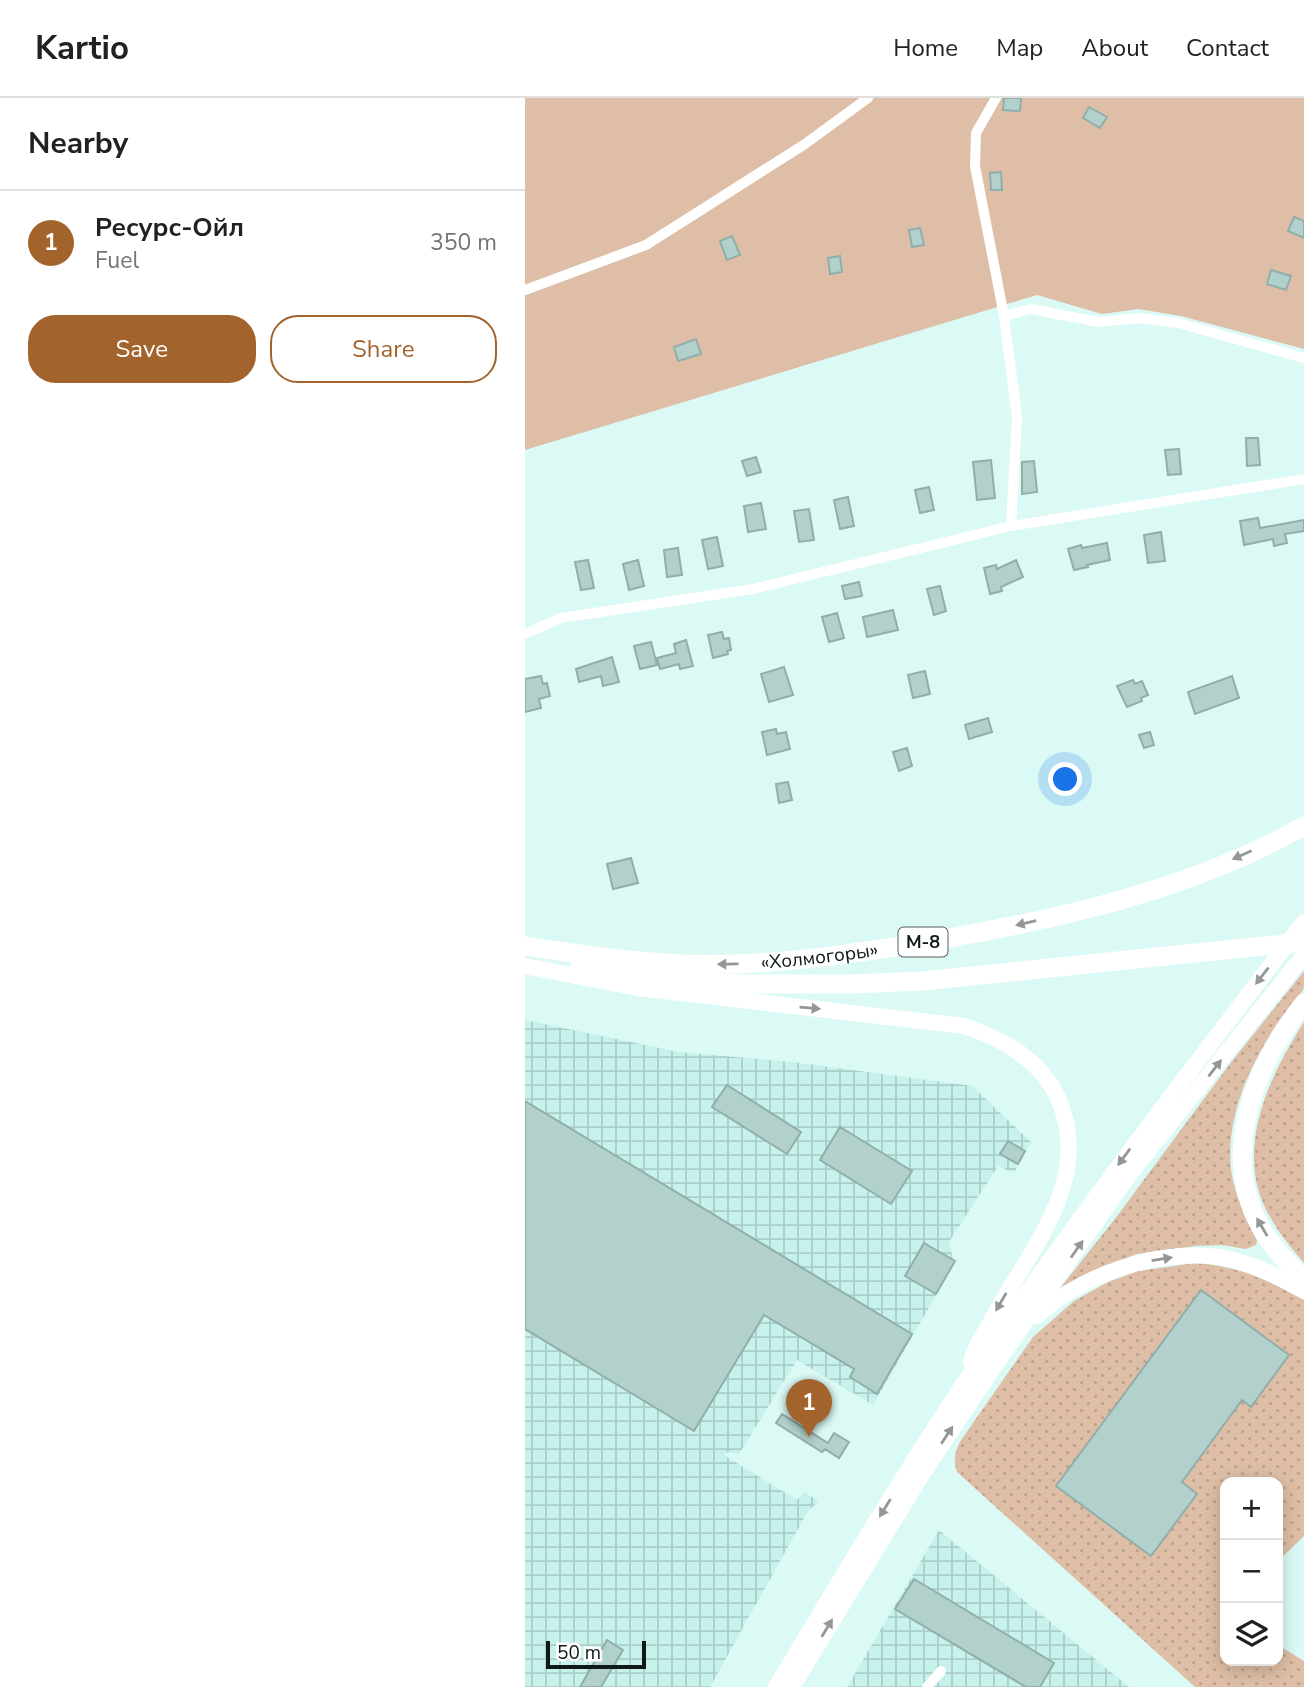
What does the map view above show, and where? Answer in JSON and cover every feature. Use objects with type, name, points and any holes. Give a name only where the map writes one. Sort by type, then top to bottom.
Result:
[{"type":"highway","name":"«Холмогоры»","points":[[525,946],[606,958],[682,964],[767,963],[870,951],[985,932],[1091,908],[1175,884],[1304,825]]},
{"type":"highway","name":"«Холмогоры»","points":[[525,960],[678,980],[803,985],[922,981],[1304,942]]},
{"type":"highway","points":[[1304,1003],[1261,1071],[1244,1124],[1243,1150],[1249,1200],[1260,1226],[1283,1258],[1304,1280]]},
{"type":"main road","points":[[776,1687],[848,1566],[968,1379],[1123,1159],[1304,922]]},
{"type":"main road","points":[[792,1687],[928,1466],[1017,1334],[1130,1174],[1304,955]]},
{"type":"main road","points":[[525,966],[638,988],[746,1002],[940,1021],[964,1026],[1006,1043],[1034,1065],[1046,1077],[1063,1109],[1069,1146],[1065,1184],[1049,1220],[997,1308],[973,1356],[968,1379]]},
{"type":"main road","points":[[1017,1334],[1048,1306],[1085,1284],[1132,1266],[1164,1258],[1202,1256],[1236,1261],[1280,1277],[1304,1291]]},
{"type":"street","points":[[525,290],[646,245],[805,144],[868,98]]},
{"type":"street","points":[[996,98],[976,134],[975,166],[1004,316],[1017,417],[1011,526]]},
{"type":"street","points":[[1004,316],[1031,309],[1099,322],[1138,318],[1178,323],[1304,358]]},
{"type":"street","points":[[525,634],[561,618],[753,589],[1011,526],[1304,479]]},
{"type":"street","points":[[927,1687],[941,1671]]},
{"type":"shaded area","points":[[525,98],[1304,98],[1304,349],[1181,316],[1138,309],[1102,314],[1037,295],[525,450]]},
{"type":"shaded area","points":[[1304,971],[1302,991],[1275,1027],[1248,1077],[1232,1131],[1231,1170],[1241,1206],[1257,1241],[1256,1245],[1246,1249],[1222,1245],[1196,1246],[1137,1254],[1090,1272],[1061,1287],[1229,1065]]},
{"type":"shaded area","points":[[525,1020],[679,1052],[792,1062],[972,1086],[1031,1142],[1014,1173],[998,1166],[949,1242],[954,1264],[873,1405],[797,1360],[739,1454],[728,1452],[724,1455],[797,1500],[804,1492],[819,1501],[808,1511],[710,1687],[525,1687]]},
{"type":"shaded area","points":[[1304,1022],[1304,1263],[1279,1231],[1264,1205],[1255,1172],[1254,1150],[1257,1127],[1271,1082]]},
{"type":"shaded area","points":[[1195,1263],[1210,1264],[1251,1275],[1304,1300],[1304,1536],[1283,1556],[1283,1477],[1220,1477],[1220,1666],[1283,1666],[1283,1648],[1304,1661],[1304,1687],[1195,1687],[957,1472],[955,1455],[961,1440],[1033,1337],[1074,1301],[1108,1282],[1138,1271]]},
{"type":"shaded area","points":[[939,1530],[1129,1687],[847,1687]]},
{"type":"building","points":[[1004,98],[1021,98],[1020,111],[1003,110]]},
{"type":"building","points":[[1089,107],[1107,117],[1100,128],[1083,118]]},
{"type":"building","points":[[1001,172],[1002,190],[991,190],[990,173]]},
{"type":"building","points":[[1294,217],[1304,221],[1304,238],[1288,231]]},
{"type":"building","points":[[920,228],[924,245],[912,247],[909,230]]},
{"type":"building","points":[[732,236],[740,255],[727,260],[720,241]]},
{"type":"building","points":[[840,256],[842,272],[830,274],[828,258]]},
{"type":"building","points":[[1271,270],[1291,276],[1286,290],[1267,284]]},
{"type":"building","points":[[696,339],[701,354],[678,361],[674,347]]},
{"type":"building","points":[[1246,438],[1258,438],[1260,465],[1247,466]]},
{"type":"building","points":[[1179,449],[1181,474],[1168,475],[1165,450]]},
{"type":"building","points":[[756,457],[761,472],[747,476],[742,461]]},
{"type":"building","points":[[991,460],[995,498],[977,500],[973,462]]},
{"type":"building","points":[[1034,461],[1037,492],[1022,494],[1022,462]]},
{"type":"building","points":[[929,487],[934,510],[920,513],[915,490]]},
{"type":"building","points":[[848,497],[854,526],[840,529],[834,500]]},
{"type":"building","points":[[761,503],[766,529],[748,532],[744,506]]},
{"type":"building","points":[[809,509],[814,540],[799,542],[794,511]]},
{"type":"building","points":[[1258,518],[1260,528],[1304,520],[1304,531],[1285,534],[1287,543],[1274,546],[1273,539],[1244,545],[1240,521]]},
{"type":"building","points":[[1161,532],[1165,561],[1148,563],[1144,535]]},
{"type":"building","points":[[717,537],[723,566],[708,569],[702,540]]},
{"type":"building","points":[[1107,543],[1110,560],[1074,570],[1068,549]]},
{"type":"building","points":[[678,548],[682,575],[667,577],[664,550]]},
{"type":"building","points":[[588,560],[594,588],[581,590],[575,562]]},
{"type":"building","points":[[638,560],[644,586],[629,590],[623,564]]},
{"type":"building","points":[[1016,560],[1023,577],[1001,587],[1002,591],[990,594],[984,568],[996,565],[997,569]]},
{"type":"building","points":[[859,582],[862,596],[845,599],[842,586]]},
{"type":"building","points":[[940,586],[946,611],[934,615],[927,589]]},
{"type":"building","points":[[893,610],[898,630],[867,637],[863,617]]},
{"type":"building","points":[[837,613],[844,638],[829,642],[822,617]]},
{"type":"building","points":[[722,632],[724,639],[729,638],[731,650],[727,651],[728,654],[713,658],[708,635]]},
{"type":"building","points":[[686,640],[693,666],[680,669],[679,664],[660,669],[657,658],[676,653],[674,644]]},
{"type":"building","points":[[651,642],[657,665],[640,669],[634,646]]},
{"type":"building","points":[[612,657],[619,682],[603,686],[601,676],[579,682],[576,669]]},
{"type":"building","points":[[784,667],[793,695],[769,702],[761,674]]},
{"type":"building","points":[[925,671],[930,694],[913,698],[908,675]]},
{"type":"building","points":[[541,676],[543,684],[547,683],[550,696],[539,699],[541,708],[525,712],[525,679]]},
{"type":"building","points":[[1232,676],[1239,698],[1195,714],[1188,692]]},
{"type":"building","points":[[1133,680],[1135,684],[1142,681],[1148,695],[1141,698],[1142,701],[1127,707],[1117,686]]},
{"type":"building","points":[[988,718],[992,732],[969,739],[965,725]]},
{"type":"building","points":[[776,729],[777,734],[786,732],[790,749],[767,755],[762,732]]},
{"type":"building","points":[[1150,732],[1154,745],[1144,748],[1139,735]]},
{"type":"building","points":[[907,748],[912,766],[899,771],[893,752]]},
{"type":"building","points":[[788,782],[792,800],[779,803],[776,784]]},
{"type":"building","points":[[631,858],[638,883],[613,889],[607,864]]},
{"type":"building","points":[[727,1085],[801,1132],[787,1154],[712,1107]]},
{"type":"building","points":[[525,1101],[912,1334],[877,1394],[850,1377],[854,1369],[764,1315],[694,1431],[525,1329]]},
{"type":"building","points":[[840,1127],[912,1171],[891,1204],[820,1160]]},
{"type":"building","points":[[1008,1141],[1025,1151],[1018,1164],[1000,1154]]},
{"type":"building","points":[[924,1243],[955,1261],[936,1294],[905,1276]]},
{"type":"building","points":[[1201,1290],[1289,1355],[1251,1407],[1242,1400],[1182,1482],[1197,1494],[1151,1556],[1056,1486]]},
{"type":"building","points":[[782,1414],[828,1443],[834,1433],[849,1442],[839,1458],[825,1449],[822,1452],[776,1423]]},
{"type":"building","points":[[914,1579],[1054,1663],[1040,1687],[1026,1687],[895,1609]]},
{"type":"building","points":[[607,1640],[623,1650],[601,1687],[580,1687]]},
{"type":"place","name":"Ресурс-Ойл","points":[[809,1437]]}]
